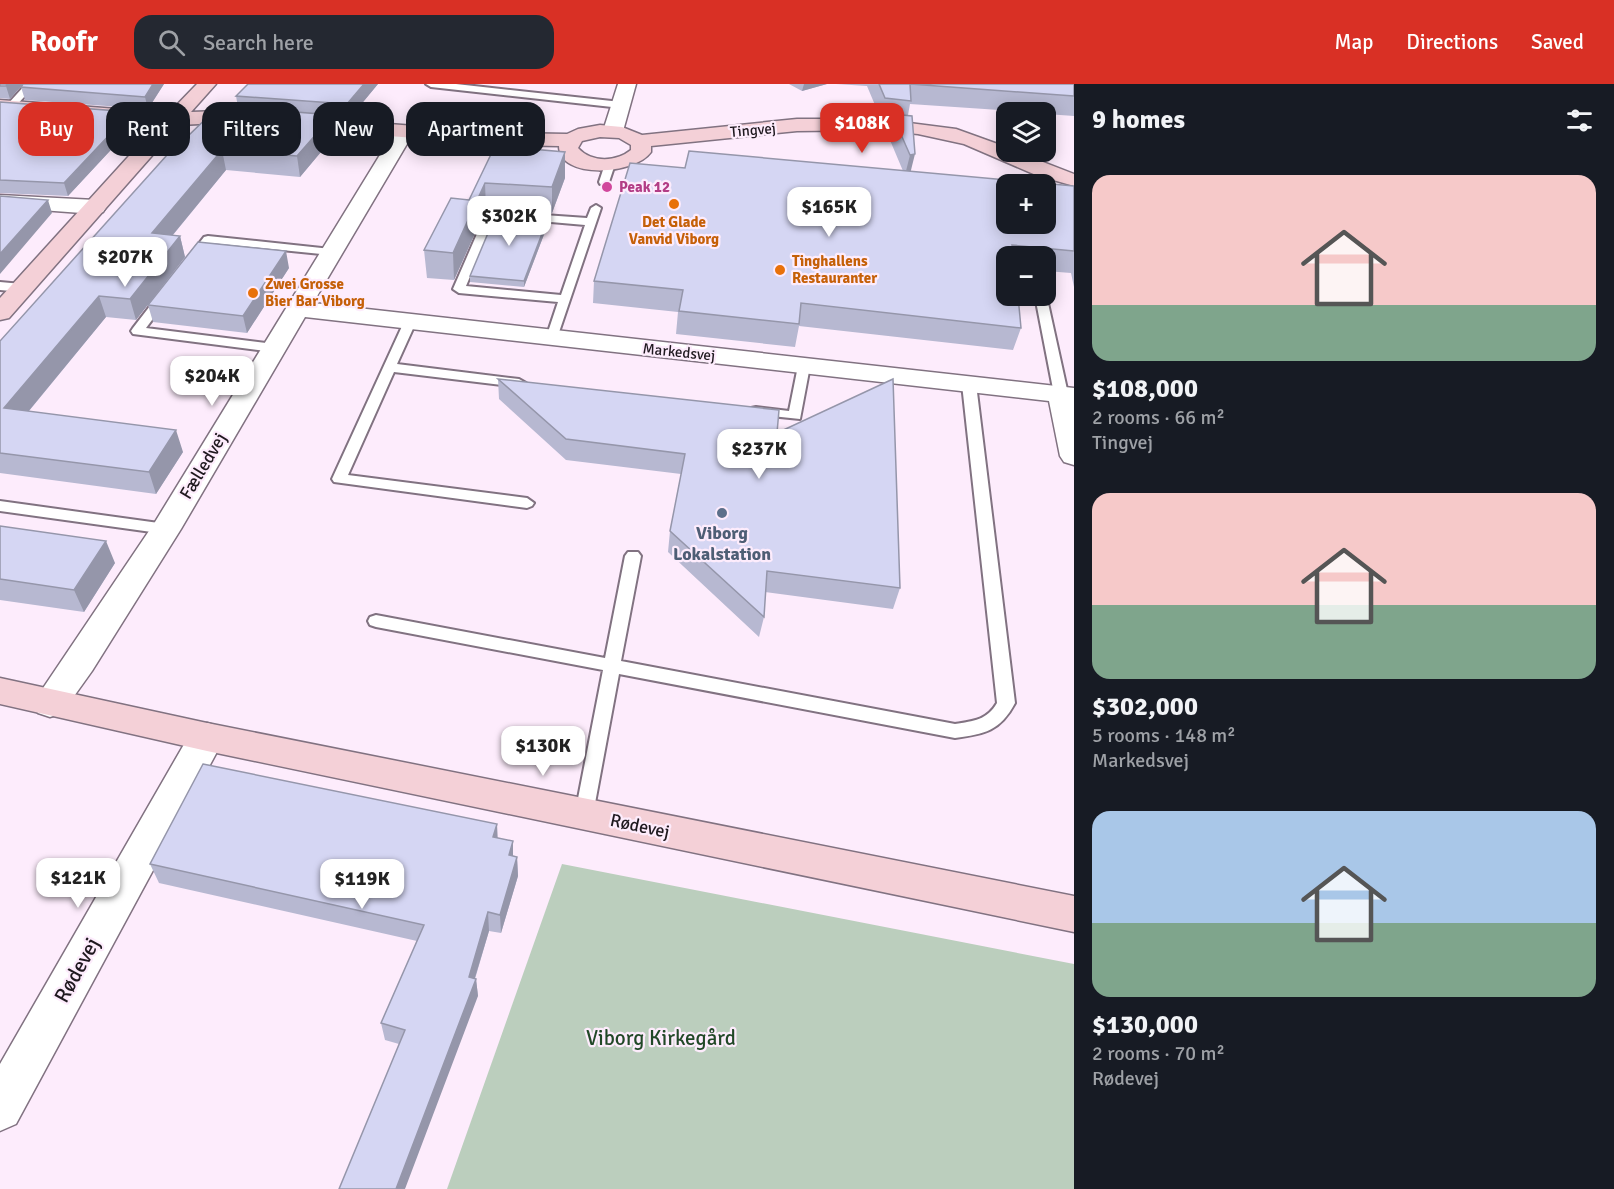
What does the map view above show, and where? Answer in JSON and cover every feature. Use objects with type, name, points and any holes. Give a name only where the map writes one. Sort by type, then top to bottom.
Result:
[{"type":"street","points":[[190,102],[207,84]]},
{"type":"street","points":[[613,131],[627,84]]},
{"type":"street","points":[[5,106],[106,114]]},
{"type":"street","points":[[190,124],[208,130],[571,147],[589,132],[613,131],[640,147],[630,160],[607,173],[583,161],[571,147]]},
{"type":"street","name":"Tingvej","points":[[640,147],[821,124],[924,129],[971,139],[1046,173],[1074,180]]},
{"type":"street","name":"Tingvej","points":[[640,147],[816,135],[855,134],[917,139],[947,143],[975,152],[1025,177],[1074,192]]},
{"type":"street","name":"Fælledvej","points":[[50,703],[80,662],[166,529],[400,138]]},
{"type":"street","points":[[0,314],[11,287],[95,207],[141,156]]},
{"type":"street","points":[[0,201],[95,207]]},
{"type":"street","name":"Markedsvej","points":[[297,309],[1067,395]]},
{"type":"street","points":[[1067,395],[1074,456]]},
{"type":"street","name":"Rødevej","points":[[0,691],[207,737],[1074,914]]},
{"type":"street","name":"Rødevej","points":[[0,1108],[207,737]]},
{"type":"lane","points":[[5,106],[31,84]]},
{"type":"lane","points":[[431,84],[621,105]]},
{"type":"lane","points":[[552,338],[596,208]]},
{"type":"lane","points":[[565,299],[459,289],[491,213],[591,222]]},
{"type":"lane","points":[[187,267],[208,239],[332,252]]},
{"type":"lane","points":[[172,285],[137,331],[274,348]]},
{"type":"lane","points":[[1044,306],[1067,395]]},
{"type":"lane","points":[[410,322],[339,479],[527,503]]},
{"type":"lane","points":[[737,409],[795,416],[804,366]]},
{"type":"lane","points":[[389,367],[528,384]]},
{"type":"lane","points":[[376,621],[955,731],[982,727],[998,720],[1006,703],[969,384]]},
{"type":"lane","points":[[0,506],[166,529]]},
{"type":"lane","points":[[584,814],[633,556]]},
{"type":"green space","name":"Viborg Kirkegård","points":[[562,864],[1074,964],[1074,1189],[447,1189]]},
{"type":"building","points":[[23,84],[153,84],[145,97],[21,87]]},
{"type":"building","points":[[248,84],[364,84],[349,102],[236,96]]},
{"type":"building","points":[[879,84],[910,84],[911,101],[885,98]]},
{"type":"building","points":[[910,84],[1074,84],[1074,96]]},
{"type":"building","points":[[0,102],[18,103],[18,156],[89,156],[64,183],[0,180]]},
{"type":"building","points":[[94,109],[106,110],[106,138],[94,151]]},
{"type":"building","points":[[301,112],[313,113],[313,138],[301,151]]},
{"type":"building","points":[[892,114],[912,116],[915,154],[910,155]]},
{"type":"building","points":[[202,122],[202,156],[217,156],[152,233],[180,236],[130,299],[99,296],[4,408],[176,430],[149,472],[0,453],[0,341],[166,156],[190,156],[190,134]]},
{"type":"building","points":[[545,150],[565,152],[552,187],[485,183],[453,253],[424,250],[451,198],[469,200],[490,156],[545,156]]},
{"type":"building","points":[[689,151],[996,179],[996,234],[1056,234],[1056,184],[1074,186],[1074,251],[1056,249],[1056,246],[996,246],[996,306],[1019,306],[1021,328],[801,303],[799,324],[679,311],[683,290],[594,281],[630,163],[685,168]]},
{"type":"building","points":[[0,196],[48,200],[0,254]]},
{"type":"building","points":[[496,214],[548,218],[524,281],[470,276]]},
{"type":"building","points":[[198,242],[286,251],[243,316],[148,305]]},
{"type":"building","points":[[498,379],[779,410],[777,433],[893,379],[900,588],[767,571],[764,617],[670,531],[685,454],[566,439]]},
{"type":"building","points":[[0,526],[106,541],[74,590],[0,579]]},
{"type":"building","points":[[203,764],[497,824],[493,837],[513,841],[509,855],[517,857],[500,915],[488,912],[469,977],[476,979],[396,1189],[339,1189],[405,1030],[381,1023],[424,925],[150,864]]},
{"type":"place","name":"Peak 12","points":[[607,187]]},
{"type":"place","name":"Det Glade Vanvid Viborg","points":[[674,204]]},
{"type":"place","name":"Tinghallens Restauranter","points":[[780,270]]},
{"type":"place","name":"Zwei Grosse Bier Bar Viborg","points":[[253,293]]},
{"type":"place","name":"Viborg Lokalstation","points":[[722,513]]}]
